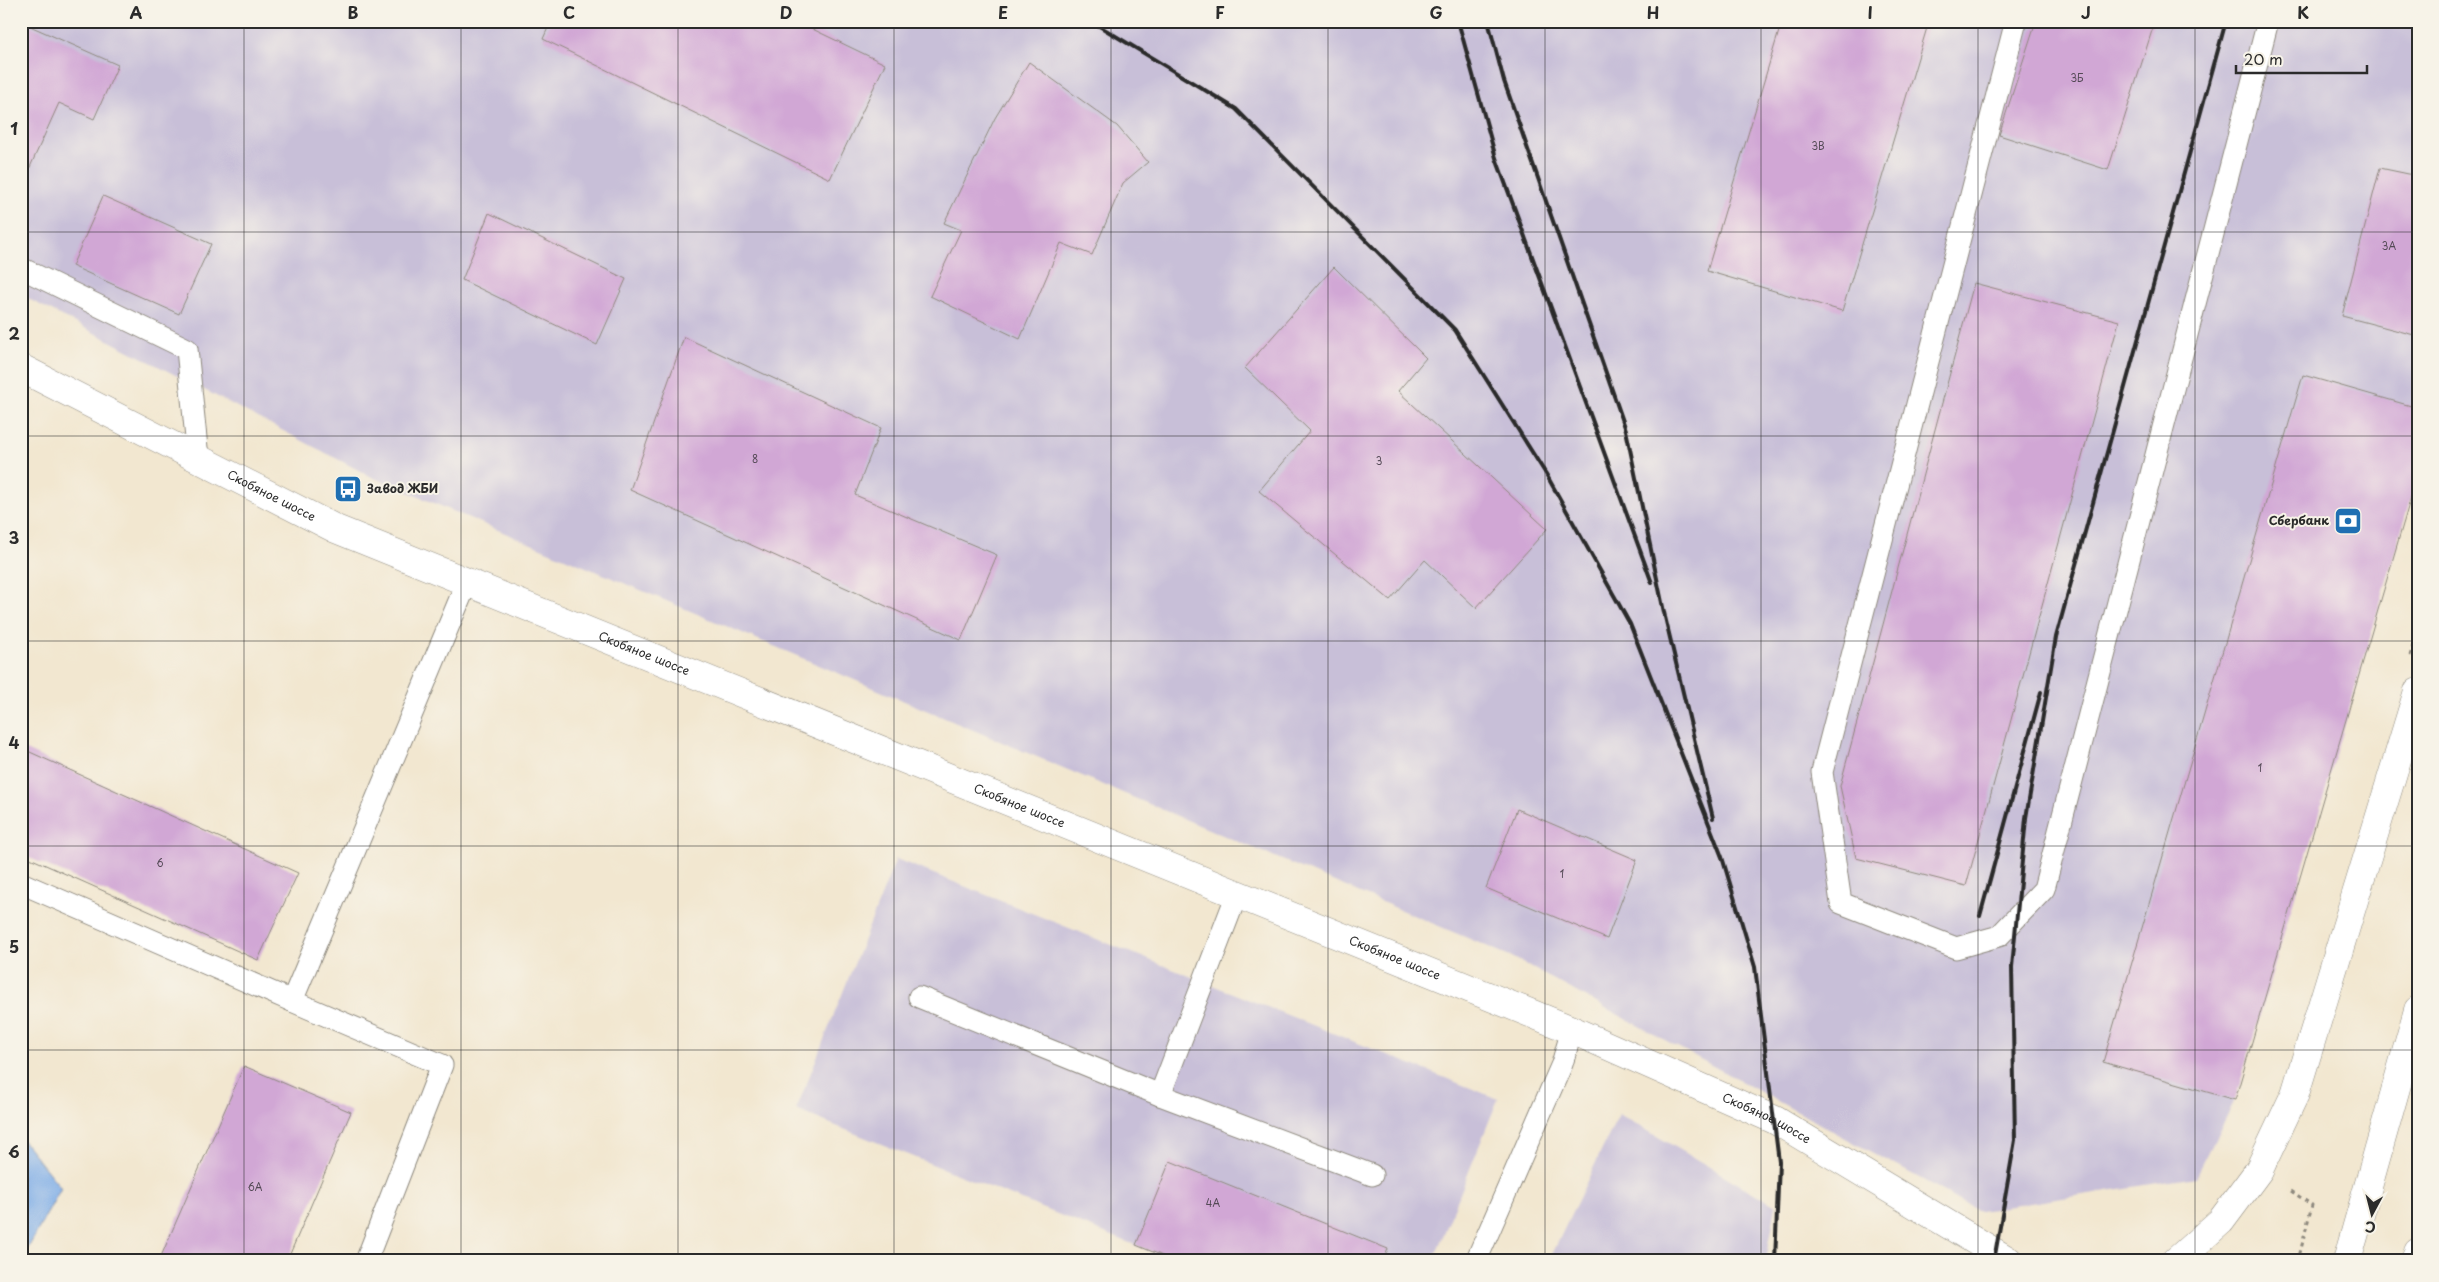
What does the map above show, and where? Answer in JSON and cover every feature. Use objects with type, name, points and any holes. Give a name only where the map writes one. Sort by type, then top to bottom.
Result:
[{"type":"main road","name":"Скобяное шоссе","points":[[21,368],[336,529],[1572,1030],[1775,1120],[2009,1261]]},
{"type":"main road","points":[[2176,1261],[2222,1221],[2259,1170],[2295,1094],[2418,691]]},
{"type":"main road","points":[[2347,1261],[2415,1021]]},
{"type":"main road","points":[[2415,1261],[2418,1252]]},
{"type":"lane","points":[[2016,21],[1822,772],[1841,903],[1956,948],[1999,936],[2044,889],[2268,21]]},
{"type":"lane","points":[[21,268],[186,349],[198,458]]},
{"type":"lane","points":[[292,1001],[467,582]]},
{"type":"lane","points":[[21,884],[442,1065],[366,1261]]},
{"type":"lane","points":[[1160,1095],[1237,894]]},
{"type":"lane","points":[[919,997],[1160,1095],[1372,1175]]},
{"type":"lane","points":[[1476,1261],[1562,1064],[1572,1030]]},
{"type":"path","points":[[2298,1261],[2312,1204]]},
{"type":"shaded area","points":[[21,21],[2418,21],[2418,473],[2235,1100],[2196,1177],[1980,1211],[1510,956],[372,477],[21,295]]},
{"type":"shaded area","points":[[896,859],[1498,1099],[1433,1261],[1175,1261],[796,1110]]},
{"type":"shaded area","points":[[1619,1114],[1776,1206],[1766,1261],[1549,1261]]},
{"type":"water","points":[[21,1138],[61,1188],[21,1261]]},
{"type":"building","points":[[551,21],[796,21],[885,64],[830,179],[543,39]]},
{"type":"building","points":[[1782,21],[1929,21],[1842,311],[1707,271]]},
{"type":"building","points":[[2036,21],[2155,21],[2108,170],[1999,135]]},
{"type":"building","points":[[21,22],[118,65],[94,119],[59,103],[21,187]]},
{"type":"building","points":[[1029,62],[1117,126],[1148,162],[1123,183],[1092,255],[1061,243],[1020,339],[930,296],[961,230],[944,223],[995,118]]},
{"type":"building","points":[[2380,168],[2418,176],[2418,336],[2342,316]]},
{"type":"building","points":[[103,196],[211,244],[179,314],[72,266]]},
{"type":"building","points":[[489,213],[626,279],[597,345],[462,280]]},
{"type":"building","points":[[1334,267],[1426,358],[1398,391],[1547,529],[1476,608],[1425,560],[1390,600],[1259,491],[1310,431],[1245,368]]},
{"type":"building","points":[[1974,283],[2119,321],[1966,886],[1856,858],[1840,786]]},
{"type":"building","points":[[684,337],[881,428],[855,495],[997,555],[961,640],[630,490]]},
{"type":"building","points":[[2303,375],[2418,408],[2418,473],[2235,1100],[2103,1062]]},
{"type":"building","points":[[21,748],[298,873],[258,960],[21,854]]},
{"type":"building","points":[[1517,809],[1637,860],[1607,939],[1486,888]]},
{"type":"building","points":[[244,1066],[351,1112],[287,1261],[159,1261]]},
{"type":"building","points":[[1170,1161],[1388,1249],[1383,1261],[1175,1261],[1136,1245]]},
{"type":"railway","points":[[1091,21],[1236,109],[1455,330],[1546,474],[1630,624],[1722,857],[1755,967],[1779,1162],[1775,1261]]},
{"type":"railway","points":[[1458,21],[1496,158],[1652,583]]},
{"type":"railway","points":[[1488,21],[1504,81],[1626,430],[1665,617],[1713,818]]},
{"type":"railway","points":[[1994,1261],[2015,1140],[2012,967],[2026,818],[2056,637],[2226,21]]},
{"type":"railway","points":[[1980,916],[2041,692]]},
{"type":"place","name":"Завод ЖБИ","points":[[348,489]]},
{"type":"place","name":"Сбербанк","points":[[2348,521]]}]
